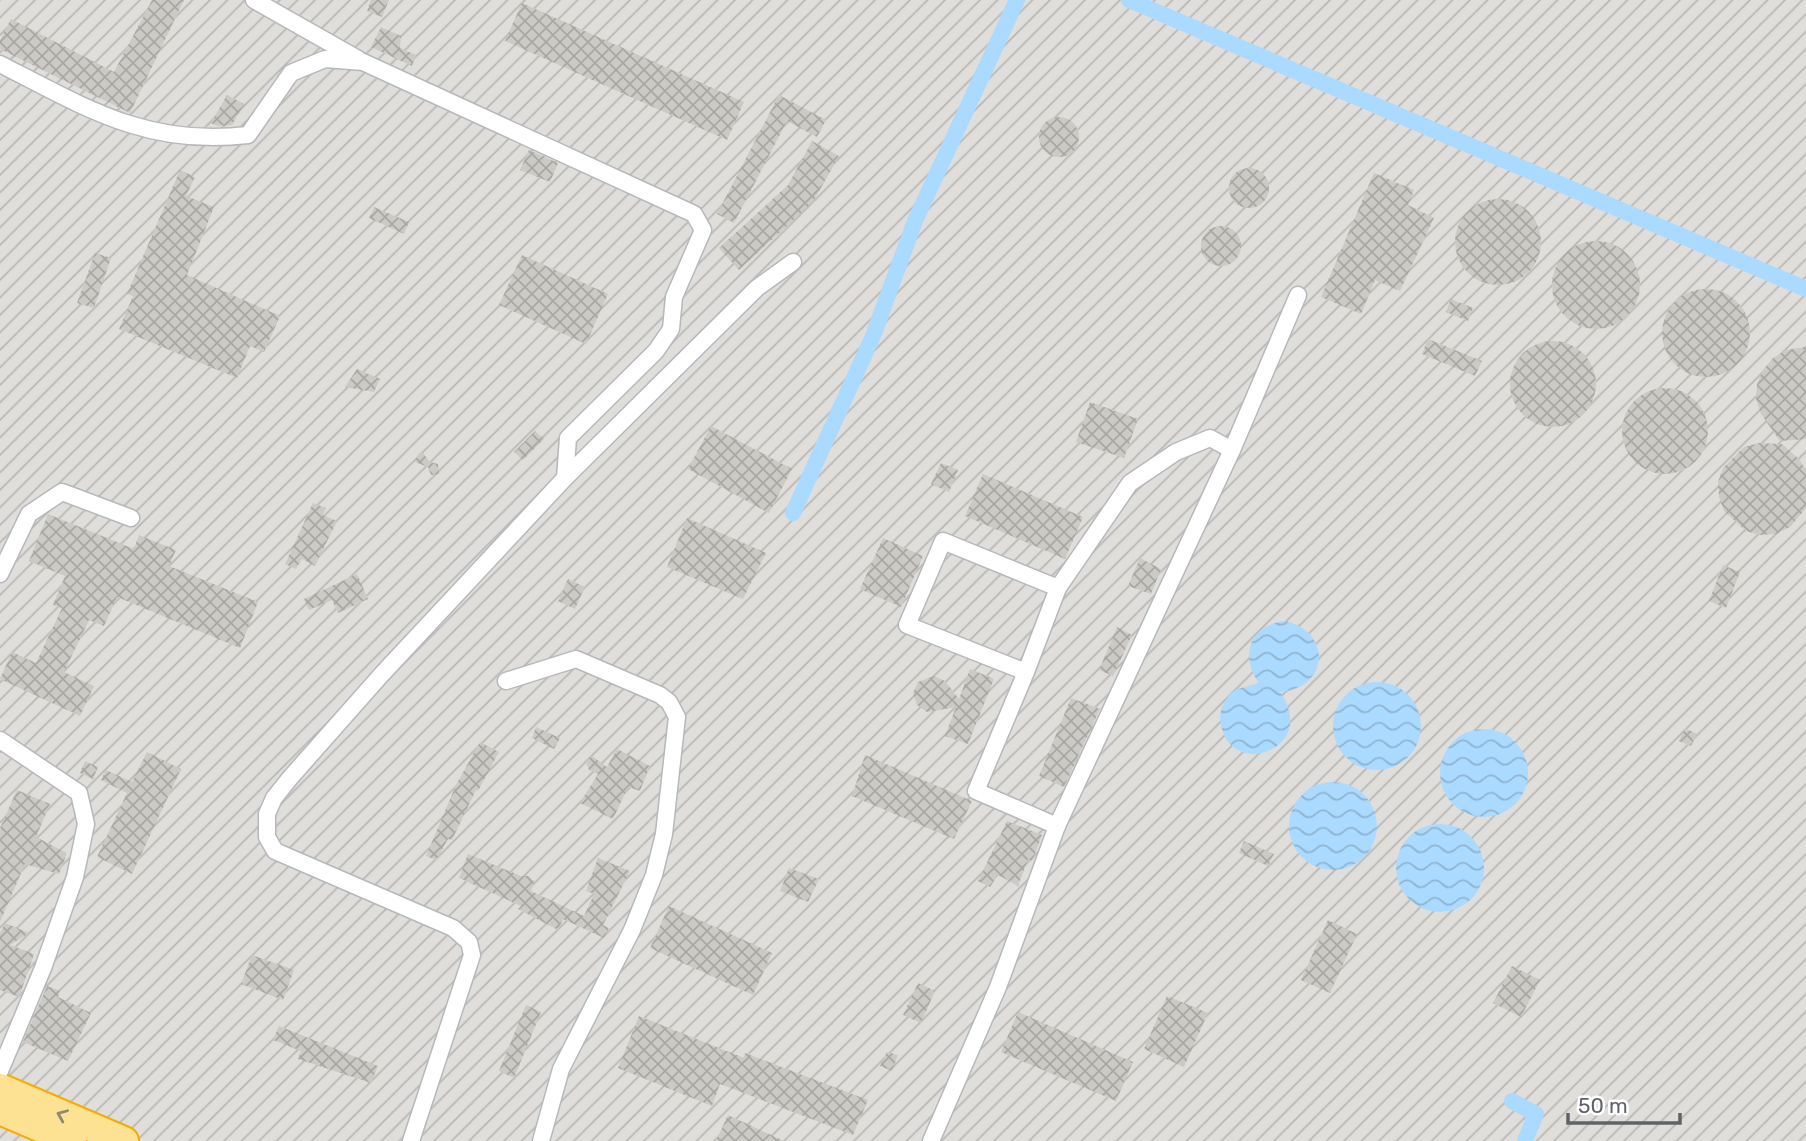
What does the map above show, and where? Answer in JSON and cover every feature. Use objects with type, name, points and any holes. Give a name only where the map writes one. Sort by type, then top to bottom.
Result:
[{"type":"highway","points":[[0,1088],[124,1141]]},
{"type":"highway","points":[[0,1110],[72,1141]]},
{"type":"street","points":[[254,0],[363,62],[694,214],[702,230],[674,297],[671,329],[656,351],[568,438],[565,478]]},
{"type":"street","points":[[0,64],[106,118],[175,136],[209,140],[248,135],[291,73],[325,59],[363,62]]},
{"type":"street","points":[[411,1141],[472,955],[469,942],[453,928],[275,850],[267,837],[267,814],[274,798],[290,778],[382,674],[565,478],[758,288],[793,262]]},
{"type":"street","points":[[931,1141],[998,986],[1057,826],[1232,450],[1298,295]]},
{"type":"street","points":[[1057,826],[976,791],[1058,588],[1130,483],[1176,452],[1210,438],[1232,450]]},
{"type":"street","points":[[0,574],[29,514],[62,492],[131,518]]},
{"type":"street","points":[[1026,672],[907,625],[943,541],[1058,588]]},
{"type":"street","points":[[506,681],[576,659],[660,695],[669,702],[677,717],[664,834],[654,876],[627,941],[561,1069],[541,1141]]},
{"type":"street","points":[[0,740],[79,793],[86,824],[75,877],[0,1071]]},
{"type":"shaded area","points":[[0,0],[1806,0],[1806,1141],[0,1141]]},
{"type":"water","points":[[1285,621],[1301,627],[1311,636],[1319,659],[1316,671],[1308,681],[1296,688],[1280,692],[1289,711],[1289,728],[1282,741],[1271,750],[1257,754],[1242,752],[1230,744],[1222,729],[1222,708],[1234,690],[1259,683],[1250,662],[1251,643],[1263,628]]},
{"type":"water","points":[[1377,682],[1402,689],[1414,701],[1421,726],[1414,751],[1402,763],[1377,770],[1352,763],[1340,751],[1333,726],[1340,701],[1352,689]]},
{"type":"water","points":[[1484,729],[1509,736],[1521,748],[1528,773],[1521,798],[1509,810],[1484,817],[1459,810],[1447,798],[1440,773],[1447,748],[1459,736]]},
{"type":"water","points":[[1333,782],[1358,789],[1370,801],[1377,826],[1370,851],[1358,863],[1333,870],[1308,863],[1296,851],[1289,826],[1296,801],[1308,789]]},
{"type":"water","points":[[1440,824],[1465,831],[1477,843],[1484,868],[1477,893],[1465,905],[1440,912],[1415,905],[1403,893],[1396,868],[1403,843],[1415,831]]},
{"type":"building","points":[[152,0],[184,0],[130,113],[0,49],[0,40],[11,19],[114,72]]},
{"type":"building","points":[[371,0],[389,0],[382,17],[367,11]]},
{"type":"building","points":[[522,3],[744,102],[727,140],[505,41]]},
{"type":"building","points":[[381,27],[401,36],[400,48],[416,55],[412,66],[371,47]]},
{"type":"building","points":[[227,95],[244,104],[232,125],[217,126],[211,123]]},
{"type":"building","points":[[779,95],[826,120],[817,137],[787,121],[734,223],[717,214]]},
{"type":"building","points":[[1059,117],[1073,123],[1079,137],[1073,151],[1059,157],[1045,151],[1039,137],[1045,123]]},
{"type":"building","points":[[812,141],[839,156],[813,202],[739,270],[719,248],[788,185]]},
{"type":"building","points":[[529,150],[558,163],[550,182],[520,170]]},
{"type":"building","points":[[1249,168],[1263,174],[1269,188],[1263,202],[1249,208],[1235,202],[1229,188],[1235,174]]},
{"type":"building","points":[[180,170],[195,177],[186,196],[214,207],[187,275],[280,316],[264,352],[250,346],[237,378],[119,329],[133,296],[127,294]]},
{"type":"building","points":[[1374,173],[1414,190],[1408,205],[1434,218],[1400,291],[1375,280],[1361,314],[1321,297]]},
{"type":"building","points":[[1490,199],[1506,199],[1529,211],[1538,225],[1541,242],[1538,259],[1529,273],[1506,285],[1490,285],[1474,278],[1462,266],[1455,250],[1455,234],[1462,218],[1474,206]]},
{"type":"building","points":[[374,207],[409,222],[404,234],[369,218]]},
{"type":"building","points":[[1221,226],[1235,232],[1241,246],[1235,260],[1221,266],[1207,260],[1201,246],[1207,232]]},
{"type":"building","points":[[1596,241],[1613,245],[1627,254],[1636,268],[1640,285],[1636,302],[1627,316],[1613,325],[1596,329],[1579,325],[1565,316],[1556,302],[1552,285],[1556,268],[1565,254],[1579,245]]},
{"type":"building","points":[[95,253],[111,258],[94,308],[77,303]]},
{"type":"building","points":[[522,255],[608,294],[586,344],[499,305]]},
{"type":"building","points":[[1697,289],[1715,289],[1731,296],[1743,308],[1750,324],[1750,342],[1743,358],[1731,370],[1715,377],[1697,377],[1681,370],[1669,358],[1662,342],[1662,324],[1669,308],[1681,296]]},
{"type":"building","points":[[1451,299],[1473,308],[1468,321],[1446,312]]},
{"type":"building","points":[[1428,339],[1482,361],[1475,376],[1422,354]]},
{"type":"building","points":[[1553,341],[1570,344],[1584,353],[1593,367],[1596,384],[1593,401],[1584,415],[1570,424],[1553,427],[1536,424],[1522,415],[1513,401],[1510,384],[1513,367],[1522,353],[1536,344]]},
{"type":"building","points":[[1806,347],[1806,439],[1780,441],[1761,414],[1756,399],[1757,384],[1763,370],[1773,358],[1786,350]]},
{"type":"building","points":[[357,369],[380,379],[374,392],[345,387]]},
{"type":"building","points":[[1657,388],[1673,388],[1696,400],[1705,414],[1708,431],[1705,448],[1696,462],[1673,474],[1657,474],[1641,467],[1629,455],[1622,439],[1622,423],[1629,407],[1641,395]]},
{"type":"building","points":[[1090,402],[1138,419],[1124,458],[1076,442]]},
{"type":"building","points":[[711,426],[792,469],[769,513],[688,469]]},
{"type":"building","points":[[535,431],[544,439],[523,460],[514,452]]},
{"type":"building","points":[[1759,443],[1782,444],[1799,459],[1806,470],[1806,508],[1790,527],[1776,534],[1760,535],[1746,531],[1724,511],[1719,497],[1718,482],[1723,468],[1744,447]]},
{"type":"building","points":[[419,453],[423,453],[430,462],[438,464],[439,474],[431,475],[428,467],[415,462]]},
{"type":"building","points":[[941,463],[958,470],[949,492],[931,484]]},
{"type":"building","points":[[983,474],[1083,517],[1065,559],[965,516]]},
{"type":"building","points":[[313,503],[326,508],[323,515],[337,521],[315,566],[302,559],[296,569],[285,564]]},
{"type":"building","points":[[48,514],[134,549],[139,535],[176,550],[169,566],[258,602],[240,648],[117,597],[104,626],[89,620],[64,672],[94,686],[80,716],[0,679],[12,652],[36,663],[62,608],[53,605],[65,576],[29,561]]},
{"type":"building","points":[[687,518],[766,553],[743,599],[667,567]]},
{"type":"building","points":[[883,538],[923,556],[901,607],[860,589]]},
{"type":"building","points":[[1140,558],[1161,569],[1151,594],[1128,586]]},
{"type":"building","points":[[1723,565],[1740,572],[1726,608],[1709,601]]},
{"type":"building","points":[[357,574],[368,599],[338,613],[332,600],[309,610],[304,599]]},
{"type":"building","points":[[568,579],[585,587],[575,609],[558,601]]},
{"type":"building","points":[[1117,627],[1132,635],[1113,676],[1099,670]]},
{"type":"building","points":[[970,669],[994,679],[968,744],[945,736],[956,707],[927,712],[917,705],[913,693],[918,682],[934,676],[945,681],[959,699]]},
{"type":"building","points":[[1071,698],[1100,709],[1064,787],[1039,776]]},
{"type":"building","points":[[536,727],[560,738],[554,749],[532,738]]},
{"type":"building","points":[[1685,728],[1697,734],[1691,746],[1679,741]]},
{"type":"building","points":[[480,742],[499,752],[478,791],[476,790],[452,840],[448,839],[436,860],[426,856],[456,785]]},
{"type":"building","points":[[617,749],[650,766],[640,791],[628,787],[613,819],[580,803],[598,774],[589,770],[586,761],[592,756],[607,767]]},
{"type":"building","points":[[147,752],[181,769],[132,874],[97,857],[127,793],[101,780],[106,770],[132,782]]},
{"type":"building","points":[[865,755],[972,801],[954,839],[852,796]]},
{"type":"building","points":[[85,761],[98,767],[93,779],[80,773]]},
{"type":"building","points":[[17,790],[50,804],[36,837],[67,853],[59,874],[25,864],[0,922],[0,828]]},
{"type":"building","points":[[1007,821],[1042,835],[1032,861],[1028,859],[1018,886],[998,875],[990,887],[978,881]]},
{"type":"building","points":[[1244,841],[1274,854],[1268,866],[1239,853]]},
{"type":"building","points":[[468,854],[521,876],[529,876],[534,882],[531,891],[584,916],[594,894],[586,891],[598,858],[630,871],[603,925],[609,928],[604,938],[563,919],[558,930],[518,909],[521,906],[459,878]]},
{"type":"building","points":[[789,868],[819,879],[808,902],[780,891]]},
{"type":"building","points":[[669,906],[772,953],[753,995],[650,948]]},
{"type":"building","points":[[1328,920],[1357,934],[1330,993],[1301,980]]},
{"type":"building","points":[[5,923],[29,933],[10,945],[34,954],[19,997],[0,990],[0,933]]},
{"type":"building","points":[[252,955],[294,970],[283,1000],[241,984]]},
{"type":"building","points":[[1512,966],[1540,980],[1521,1017],[1493,1003]]},
{"type":"building","points":[[918,983],[935,991],[921,1023],[903,1015]]},
{"type":"building","points":[[47,986],[60,991],[58,997],[91,1013],[68,1061],[23,1042]]},
{"type":"building","points":[[1167,996],[1208,1013],[1184,1067],[1144,1049]]},
{"type":"building","points":[[526,1005],[541,1012],[514,1078],[499,1071]]},
{"type":"building","points":[[1018,1012],[1133,1062],[1116,1101],[1001,1052]]},
{"type":"building","points":[[639,1016],[744,1058],[745,1053],[868,1100],[853,1135],[720,1084],[712,1106],[618,1068]]},
{"type":"building","points":[[279,1026],[378,1066],[371,1083],[298,1059],[301,1051],[273,1040]]},
{"type":"building","points":[[887,1052],[898,1055],[892,1071],[880,1066]]},
{"type":"building","points":[[728,1115],[784,1141],[716,1141]]},
{"type":"waterway","points":[[793,513],[873,336],[915,221],[1017,0]]},
{"type":"waterway","points":[[1129,0],[1806,289]]},
{"type":"waterway","points":[[1512,1101],[1536,1114],[1525,1141]]}]
